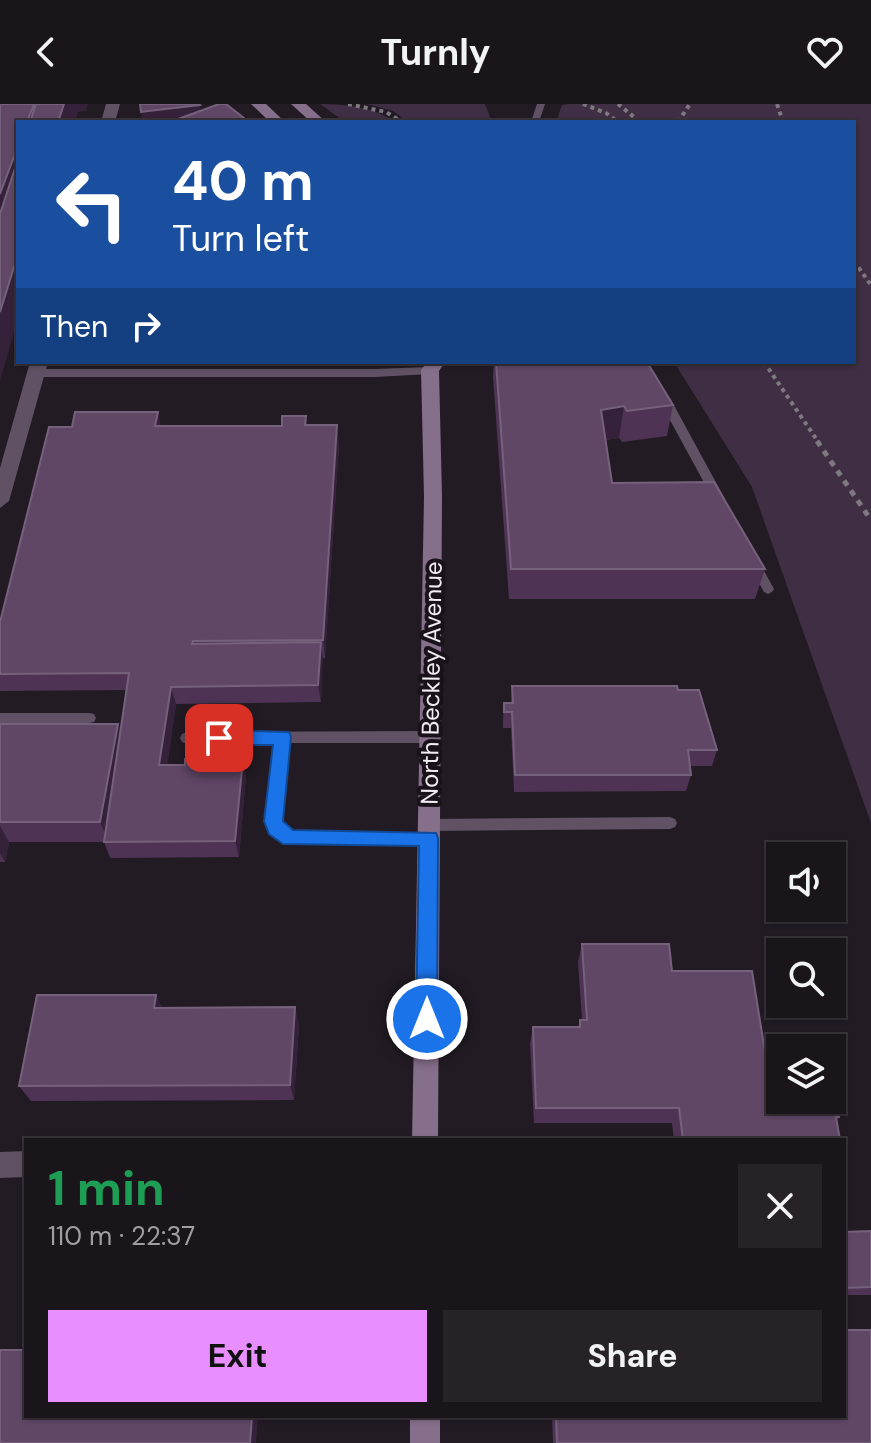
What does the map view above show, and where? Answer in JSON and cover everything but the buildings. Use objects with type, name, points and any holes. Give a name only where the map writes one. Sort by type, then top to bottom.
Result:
[{"type":"main road","points":[[258,104],[276,120]]},
{"type":"main road","points":[[298,104],[317,120]]},
{"type":"main road","name":"North Beckley Avenue","points":[[425,1138],[433,364]]},
{"type":"main road","points":[[425,1418],[425,1443]]},
{"type":"street","points":[[0,501],[6,456],[37,367]]},
{"type":"street","points":[[0,1165],[24,1164]]},
{"type":"lane","points":[[37,367],[375,373],[433,364]]},
{"type":"lane","points":[[659,389],[724,509]]},
{"type":"lane","points":[[746,549],[768,589]]},
{"type":"lane","points":[[0,718],[89,718]]},
{"type":"lane","points":[[282,737],[274,821],[281,834],[289,838],[670,823]]},
{"type":"lane","points":[[187,738],[430,737]]},
{"type":"path","points":[[348,104],[386,112],[399,120]]},
{"type":"path","points":[[583,104],[615,120]]},
{"type":"path","points":[[618,104],[638,120]]},
{"type":"path","points":[[629,112],[632,104]]},
{"type":"path","points":[[856,264],[871,285]]},
{"type":"path","points":[[765,364],[871,520]]},
{"type":"shaded area","points":[[320,104],[369,110],[391,120],[342,120]]},
{"type":"shaded area","points":[[367,104],[485,104],[491,120],[405,120],[393,111]]},
{"type":"shaded area","points":[[871,104],[871,823],[752,487],[675,364],[856,364],[856,120],[557,120],[562,105]]},
{"type":"route","points":[[219,738],[282,737],[274,821],[275,828],[289,838],[429,838],[427,1019]]}]
